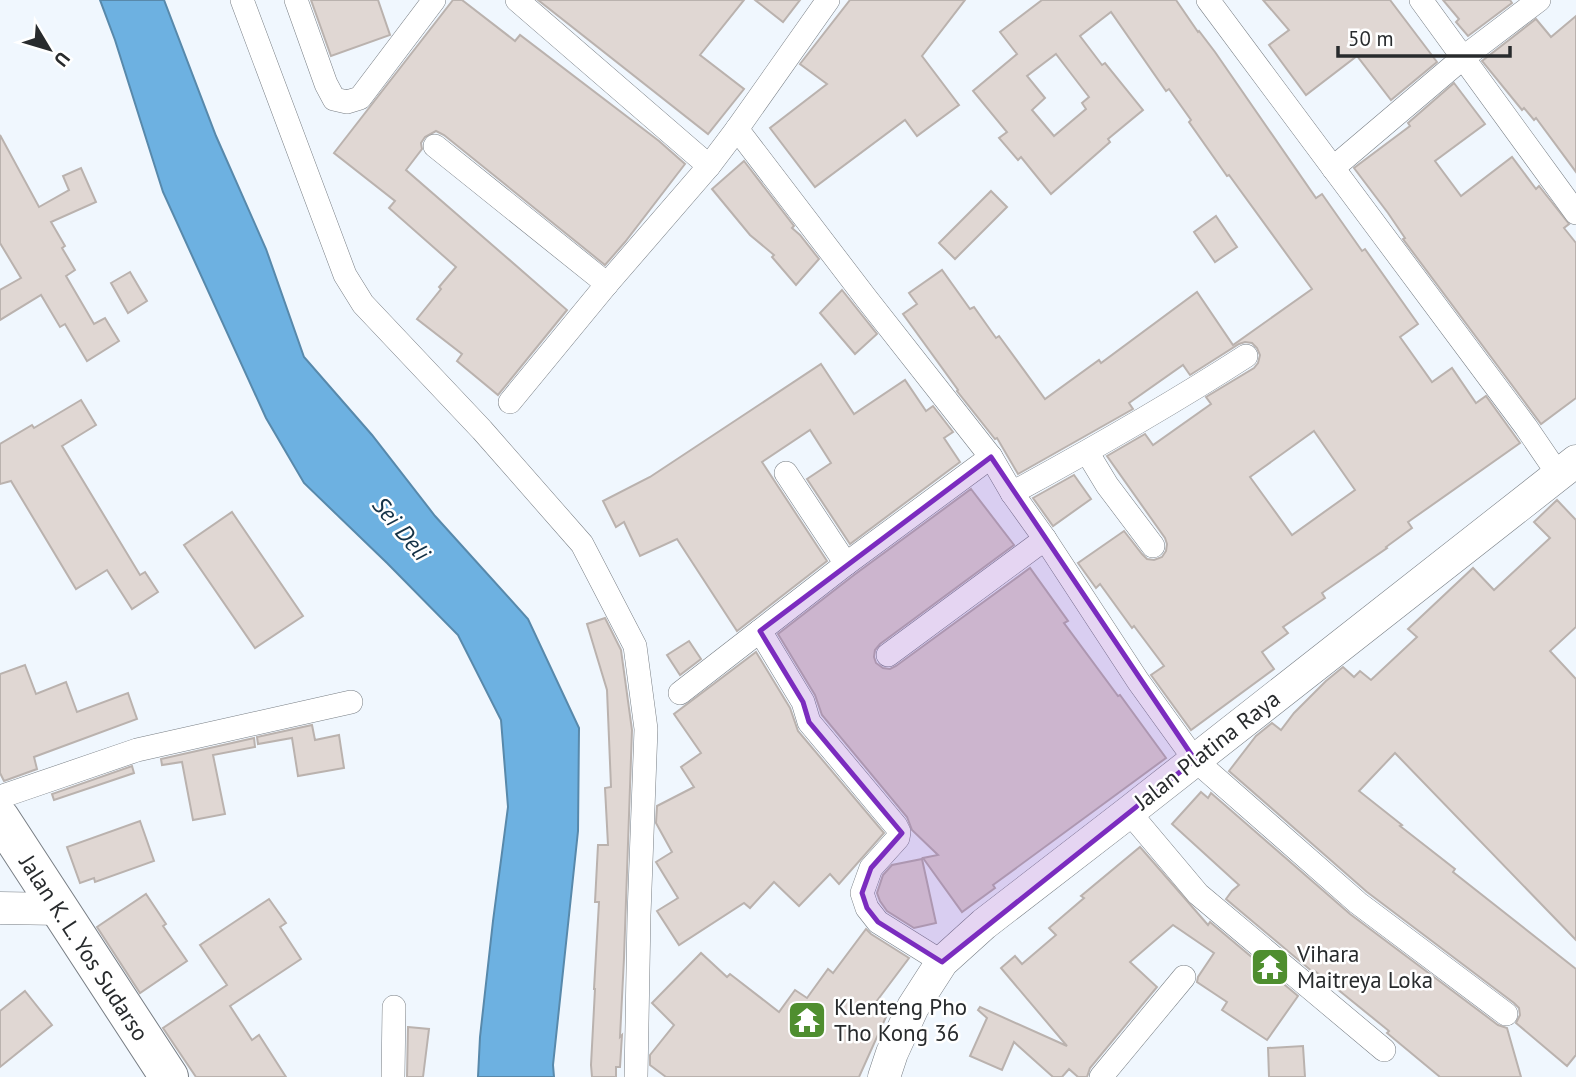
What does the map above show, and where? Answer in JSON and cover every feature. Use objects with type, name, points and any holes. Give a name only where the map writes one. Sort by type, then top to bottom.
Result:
[{"type":"highway","name":"Jalan K. L. Yos Sudarso","points":[[0,818],[30,909],[169,1077]]},
{"type":"highway","name":"Jalan K. L. Yos Sudarso","points":[[0,864],[142,1077]]},
{"type":"main road","name":"Jalan Platina Raya","points":[[884,1077],[913,1007],[942,962],[984,923],[1567,467]]},
{"type":"street","points":[[243,0],[345,275],[363,304],[482,430],[582,544],[635,646],[646,729],[636,1077]]},
{"type":"street","points":[[296,0],[326,85],[334,99],[347,102],[360,98],[435,0]]},
{"type":"street","points":[[517,0],[709,166]]},
{"type":"street","points":[[510,402],[709,166],[828,0]]},
{"type":"street","points":[[1208,0],[1526,427],[1567,467]]},
{"type":"street","points":[[1421,0],[1576,214]]},
{"type":"street","points":[[1333,168],[1464,57],[1539,0]]},
{"type":"street","points":[[737,129],[991,457],[1012,493],[1138,681],[1195,760],[1358,903],[1506,1014]]},
{"type":"street","points":[[435,146],[607,284]]},
{"type":"street","points":[[1012,493],[1087,452],[1247,356]]},
{"type":"street","points":[[1087,452],[1107,485],[1153,547]]},
{"type":"street","points":[[680,693],[991,457]]},
{"type":"street","points":[[786,473],[846,565]]},
{"type":"street","points":[[888,655],[1045,539]]},
{"type":"street","points":[[760,631],[803,702],[808,722],[899,832],[898,838],[871,868],[862,893],[867,908],[878,922],[942,962]]},
{"type":"street","points":[[0,797],[137,750],[351,702]]},
{"type":"street","points":[[1129,812],[1198,894],[1384,1051]]},
{"type":"street","points":[[1101,1077],[1184,977]]},
{"type":"street","points":[[393,1077],[394,1007]]},
{"type":"highlighted area","points":[[991,457],[1195,760],[942,962],[878,922],[867,908],[862,893],[871,868],[902,833],[809,722],[803,702],[760,631]]},
{"type":"water","name":"Sei Deli","points":[[100,0],[164,0],[216,136],[266,249],[304,357],[372,435],[435,516],[528,619],[579,728],[578,831],[553,1065],[554,1077],[478,1077],[480,1037],[508,807],[501,720],[458,635],[304,483],[266,418],[163,192]]},
{"type":"building","points":[[311,0],[378,0],[390,35],[331,56]]},
{"type":"building","points":[[453,0],[462,0],[515,41],[520,35],[659,141],[685,164],[605,265],[444,135],[436,131],[425,137],[421,143],[422,149],[406,170],[567,310],[498,395],[457,361],[462,354],[417,319],[456,267],[389,208],[395,201],[334,153]]},
{"type":"building","points":[[538,0],[744,0],[700,55],[744,89],[708,134]]},
{"type":"building","points":[[755,0],[800,0],[783,22]]},
{"type":"building","points":[[850,0],[965,0],[922,56],[959,105],[917,136],[905,120],[815,187],[770,128],[827,84],[800,64]]},
{"type":"building","points":[[1042,0],[1176,0],[1316,198],[1322,194],[1418,324],[1400,337],[1432,382],[1452,368],[1476,403],[1486,396],[1520,443],[1408,522],[1412,528],[1322,593],[1325,598],[1283,627],[1288,633],[1262,652],[1274,669],[1191,730],[1151,675],[1164,666],[1100,584],[1096,588],[1078,563],[1124,531],[1147,559],[1162,557],[1166,551],[1165,538],[1107,456],[1145,434],[1153,445],[1211,404],[1206,397],[1254,368],[1260,355],[1257,348],[1252,343],[1239,344],[1190,375],[1183,365],[1129,403],[1133,409],[1018,474],[997,438],[995,439],[957,391],[903,314],[917,304],[909,293],[942,270],[970,309],[974,307],[996,338],[999,336],[1045,399],[1099,360],[1101,363],[1197,292],[1233,345],[1312,289],[1229,175],[1227,176],[1189,122],[1191,120],[1169,89],[1166,91],[1111,12],[1080,36],[1143,110],[1108,139],[1110,142],[1051,194],[1021,157],[1018,160],[999,138],[1007,132],[973,91],[1017,54],[1000,32]],"holes":[[[1056,54],[1089,97],[1082,103],[1086,109],[1054,136],[1032,110],[1045,98],[1027,76]],[[1314,431],[1355,490],[1292,535],[1250,477]]]},
{"type":"building","points":[[1263,0],[1390,0],[1437,62],[1391,100],[1357,56],[1306,95],[1269,45],[1289,30]]},
{"type":"building","points":[[1443,0],[1510,0],[1512,3],[1468,36],[1456,22],[1459,19]]},
{"type":"building","points":[[1576,16],[1576,172],[1536,118],[1534,120],[1524,108],[1522,110],[1482,61],[1536,19],[1551,37]]},
{"type":"building","points":[[1454,83],[1485,124],[1435,161],[1461,196],[1512,157],[1536,189],[1539,186],[1569,224],[1564,228],[1576,243],[1576,398],[1541,424],[1403,239],[1405,238],[1388,213],[1354,168],[1410,126],[1408,123]]},
{"type":"building","points":[[0,135],[39,207],[69,190],[63,176],[81,168],[96,202],[51,222],[75,270],[66,276],[94,324],[105,318],[119,341],[87,361],[65,324],[60,327],[41,295],[0,320],[0,290],[21,278],[0,243]]},
{"type":"building","points":[[744,161],[794,226],[792,228],[819,259],[796,285],[772,257],[774,255],[750,235],[712,189]]},
{"type":"building","points":[[991,191],[1007,207],[955,259],[939,243]]},
{"type":"building","points":[[1216,216],[1237,247],[1215,262],[1194,232]]},
{"type":"building","points":[[130,272],[147,301],[128,313],[111,283]]},
{"type":"building","points":[[842,290],[877,334],[855,354],[820,313]]},
{"type":"building","points":[[821,364],[854,414],[905,380],[926,411],[933,406],[953,432],[944,438],[960,462],[850,544],[807,479],[831,463],[810,430],[762,462],[827,561],[737,631],[677,539],[640,556],[624,522],[616,527],[603,501],[650,477]]},
{"type":"building","points":[[81,400],[96,425],[62,446],[140,575],[145,572],[158,592],[132,609],[107,570],[76,589],[11,481],[0,484],[0,444],[32,425],[34,428]]},
{"type":"building","points":[[1074,475],[1091,499],[1053,526],[1033,498]]},
{"type":"building","points":[[971,489],[1014,545],[880,644],[875,650],[876,663],[883,668],[896,666],[1030,568],[1068,621],[1064,623],[1166,758],[993,885],[995,888],[962,912],[923,858],[938,855],[912,830],[907,817],[822,715],[815,695],[778,634]]},
{"type":"building","points":[[1557,500],[1576,520],[1576,627],[1550,651],[1576,679],[1576,940],[1395,753],[1359,791],[1455,869],[1453,872],[1576,969],[1576,1055],[1567,1066],[1516,1023],[1520,1015],[1519,1008],[1514,1003],[1367,892],[1229,771],[1256,736],[1272,723],[1281,730],[1294,713],[1343,667],[1354,677],[1360,671],[1371,680],[1417,637],[1408,629],[1473,568],[1494,590],[1550,538],[1534,522]]},
{"type":"building","points":[[232,512],[303,616],[255,648],[184,545]]},
{"type":"building","points":[[605,618],[621,650],[632,730],[620,1067],[616,1067],[616,1077],[592,1077],[599,902],[595,902],[598,845],[608,845],[605,788],[611,787],[607,690],[587,624]]},
{"type":"building","points":[[689,641],[701,659],[680,675],[667,655]]},
{"type":"building","points":[[756,652],[790,708],[798,731],[884,833],[839,884],[830,874],[799,906],[774,882],[750,908],[744,903],[679,945],[657,911],[678,898],[656,862],[672,852],[656,823],[657,806],[694,787],[681,767],[701,753],[674,714]]},
{"type":"building","points":[[25,665],[36,694],[66,682],[77,712],[128,693],[137,719],[34,757],[37,769],[4,781],[0,773],[0,674]]},
{"type":"building","points":[[312,725],[315,740],[339,735],[344,768],[298,776],[292,738],[258,744],[257,737]]},
{"type":"building","points":[[254,738],[255,747],[213,755],[225,814],[193,820],[182,762],[162,765],[161,759]]},
{"type":"building","points":[[132,766],[134,773],[54,800],[52,794]]},
{"type":"building","points":[[1201,792],[1208,798],[1211,793],[1350,914],[1498,1025],[1507,1028],[1521,1077],[1440,1077],[1387,1033],[1389,1031],[1315,971],[1314,973],[1226,899],[1239,885],[1172,824]]},
{"type":"building","points":[[140,821],[154,861],[95,882],[94,878],[80,883],[67,847]]},
{"type":"building","points":[[1140,847],[1208,925],[1210,922],[1298,996],[1267,1040],[1222,1010],[1227,1002],[1197,982],[1214,953],[1173,925],[1130,962],[1157,987],[1090,1068],[1087,1077],[1078,1077],[1069,1069],[1062,1077],[1053,1077],[1014,1042],[1002,1070],[970,1056],[987,1018],[978,1010],[980,1007],[1067,1046],[1001,968],[1015,956],[1022,964],[1056,935],[1049,928],[1084,898],[1081,896]]},
{"type":"building","points":[[922,859],[936,923],[914,928],[887,911],[877,893],[883,875],[892,865]]},
{"type":"building","points":[[146,894],[166,924],[163,926],[187,961],[140,993],[97,927]]},
{"type":"building","points":[[269,899],[286,923],[280,927],[301,959],[230,1006],[252,1040],[259,1035],[286,1077],[196,1077],[163,1028],[227,985],[200,945]]},
{"type":"building","points":[[866,929],[909,958],[876,1002],[890,1008],[859,1077],[666,1077],[650,1065],[650,1055],[674,1025],[652,1003],[701,953],[727,977],[730,974],[779,1012],[795,990],[807,998],[828,969],[833,973]]},
{"type":"building","points":[[25,991],[52,1025],[0,1067],[0,1011]]},
{"type":"building","points":[[408,1027],[429,1029],[423,1077],[407,1077]]},
{"type":"building","points":[[1303,1046],[1305,1077],[1269,1077],[1268,1048]]},
{"type":"place","name":"Vihara Maitreya Loka","points":[[1270,967]]},
{"type":"place","name":"Klenteng Pho Tho Kong 36","points":[[807,1020]]}]
